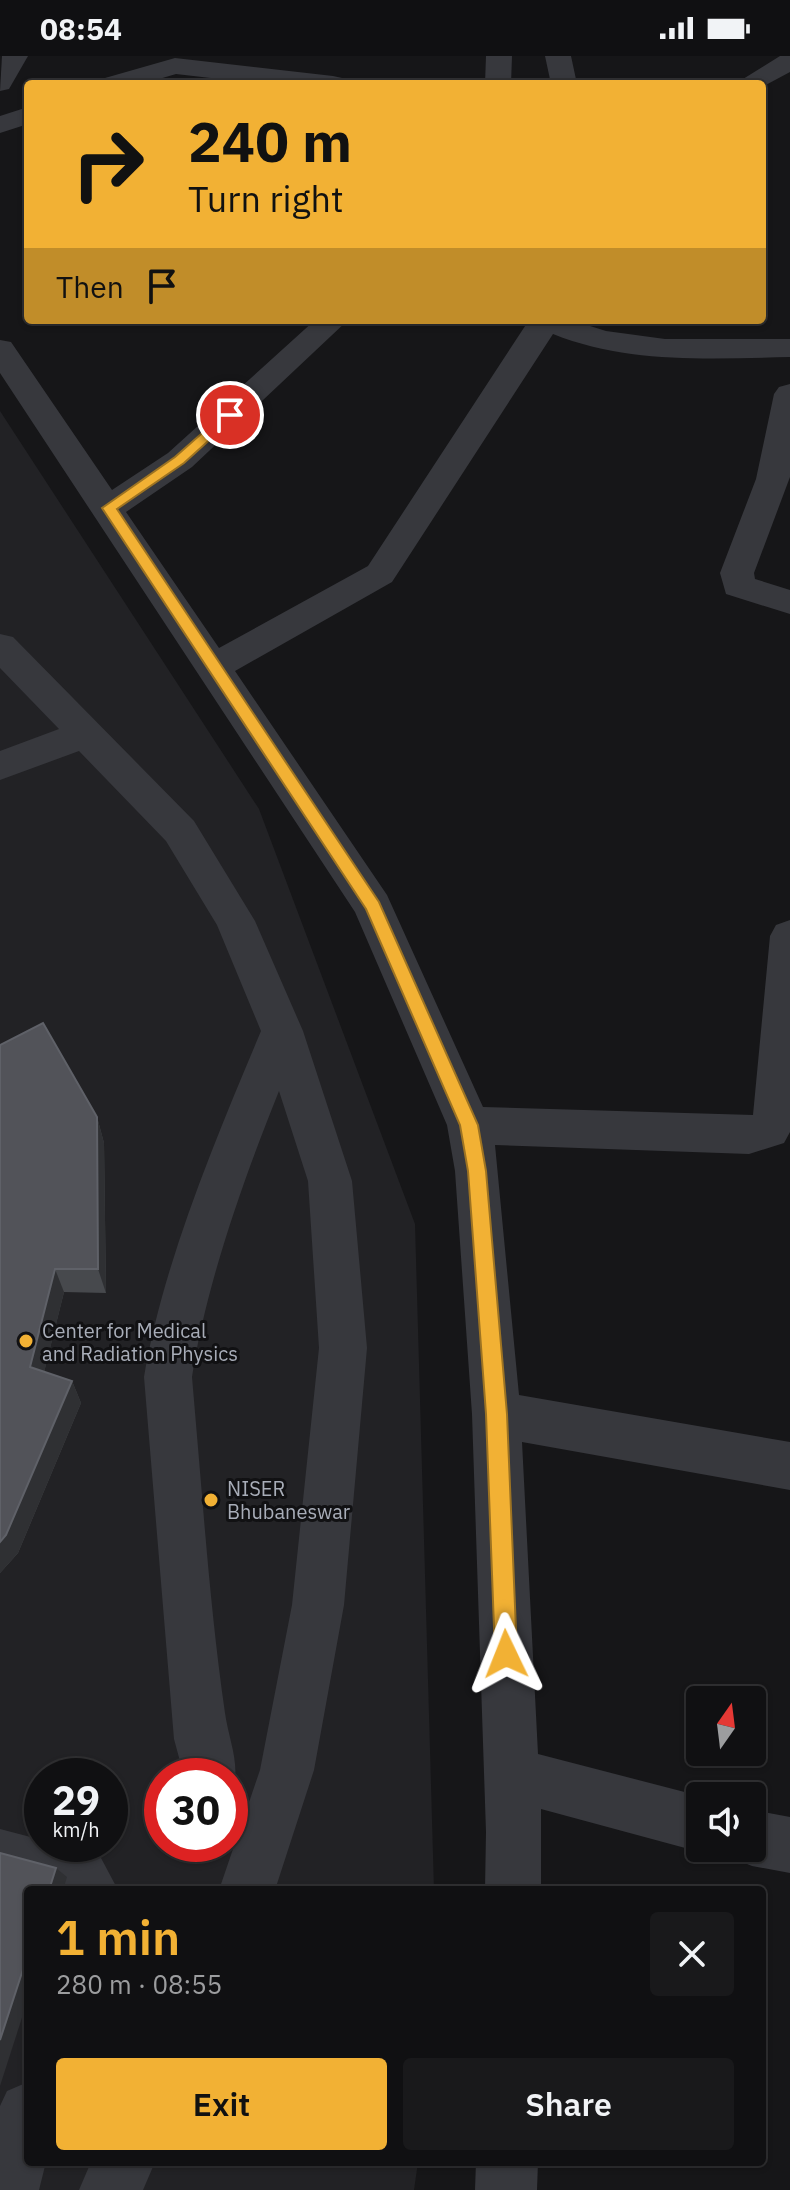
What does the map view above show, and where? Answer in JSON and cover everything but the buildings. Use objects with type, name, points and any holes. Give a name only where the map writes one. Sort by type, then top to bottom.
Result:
[{"type":"street","points":[[0,83],[15,56]]},
{"type":"street","points":[[498,80],[499,56]]},
{"type":"street","points":[[558,56],[563,80]]},
{"type":"street","points":[[755,80],[790,61]]},
{"type":"street","points":[[128,80],[175,66],[298,80]]},
{"type":"street","points":[[0,125],[24,116]]},
{"type":"street","points":[[109,508],[180,460],[329,324]]},
{"type":"street","points":[[214,667],[380,574],[543,324]]},
{"type":"street","points":[[555,324],[610,341],[657,349],[790,348]]},
{"type":"street","points":[[0,349],[373,906],[469,1125],[477,1171],[496,1414],[513,1886]]},
{"type":"street","points":[[790,394],[773,479],[737,573],[738,586],[790,602]]},
{"type":"street","points":[[0,646],[88,733],[180,831],[235,921],[282,1031],[330,1181],[343,1348],[318,1605],[287,1770],[245,1886]]},
{"type":"street","points":[[0,766],[88,733]]},
{"type":"street","points":[[469,1125],[749,1135],[768,1130],[776,1116],[790,936]]},
{"type":"street","points":[[206,1758],[192,1670],[168,1377],[174,1339],[233,1151],[282,1031]]},
{"type":"street","points":[[496,1414],[790,1466]]},
{"type":"street","points":[[511,1774],[686,1820]]},
{"type":"street","points":[[766,1841],[790,1845]]},
{"type":"street","points":[[0,1857],[81,1878],[87,1886]]},
{"type":"street","points":[[235,1862],[243,1886]]},
{"type":"street","points":[[8,2190],[24,2128]]},
{"type":"street","points":[[110,2190],[122,2166]]},
{"type":"street","points":[[506,2190],[507,2166]]},
{"type":"shaded area","name":"NISER Bhubaneswar","points":[[0,411],[259,809],[415,1224],[434,1886],[24,1886],[24,2166],[417,2166],[414,2190],[0,2190]]},
{"type":"place","name":"Center for Medical and Radiation Physics","points":[[26,1341]]},
{"type":"place","name":"NISER Bhubaneswar","points":[[211,1500]]},
{"type":"route","points":[[230,415],[180,460],[109,508],[373,906],[469,1125],[477,1171],[496,1414],[506,1654]]}]
